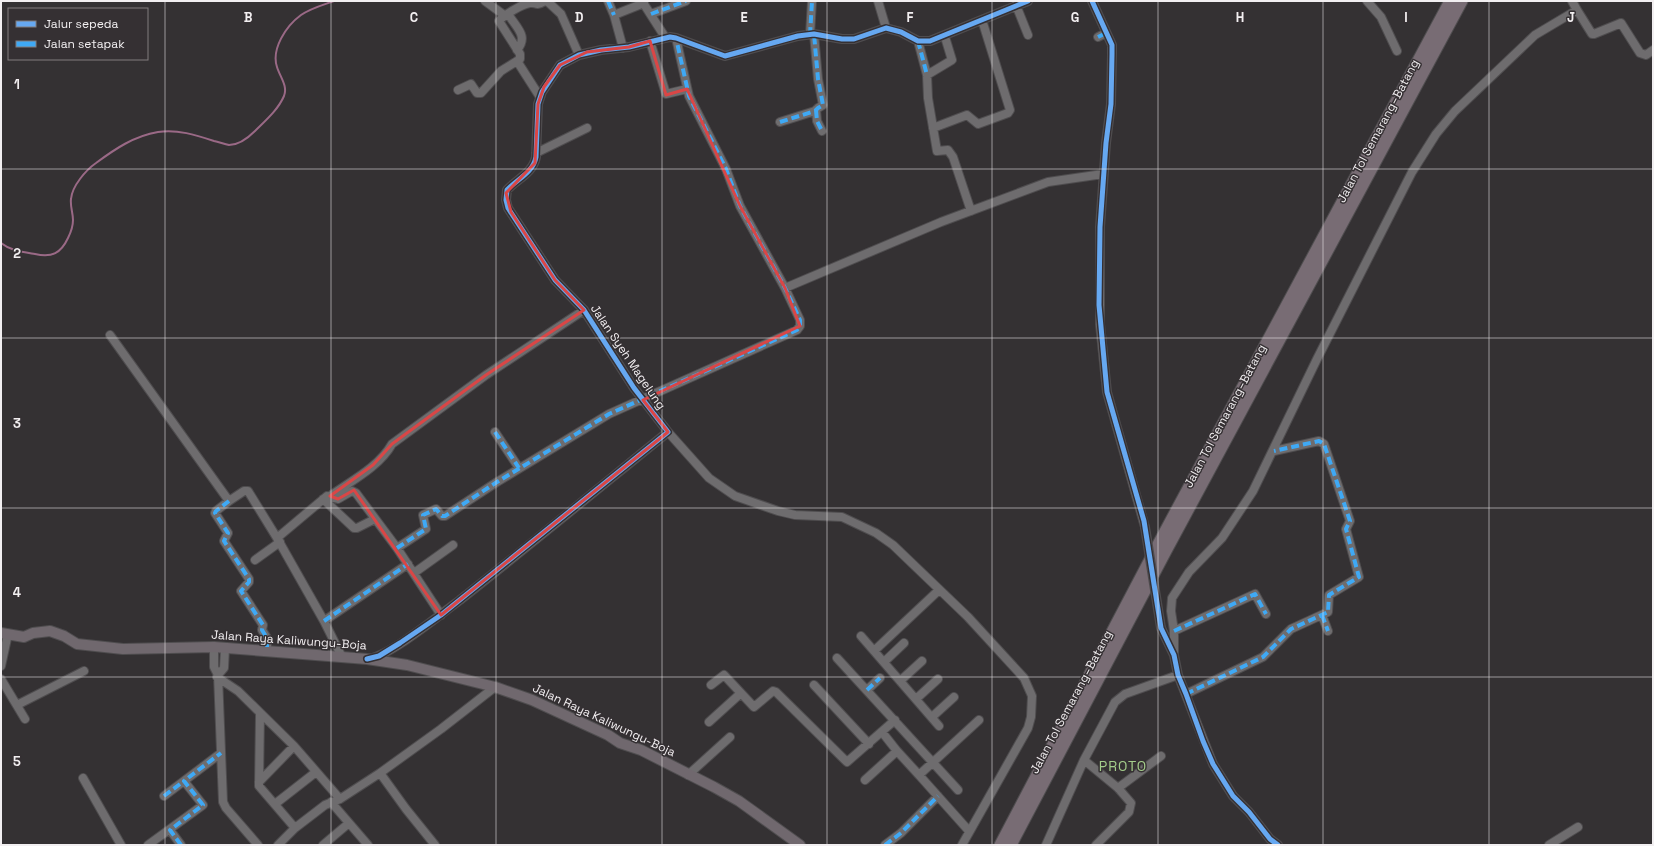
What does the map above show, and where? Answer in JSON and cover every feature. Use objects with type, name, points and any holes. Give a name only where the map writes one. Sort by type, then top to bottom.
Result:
[{"type":"highway","name":"Jalan Tol Semarang–Batang","points":[[1000,845],[1170,522],[1450,1]]},
{"type":"highway","name":"Jalan Tol Semarang–Batang","points":[[1011,845],[1166,550],[1462,1]]},
{"type":"main road","name":"Jalan Raya Kaliwungu-Boja","points":[[5,634],[24,636],[33,633],[50,631],[64,636],[77,644],[123,649],[214,646],[367,659],[407,665],[495,687],[553,710],[608,735],[620,743],[641,750],[739,801],[800,845]]},
{"type":"street","points":[[458,90],[472,84],[477,93],[482,92],[501,71],[517,61],[520,56],[499,22],[504,15],[529,3],[538,5],[546,1],[561,14],[579,54]]},
{"type":"street","points":[[608,1],[614,15],[623,48]]},
{"type":"street","points":[[651,14],[686,1]]},
{"type":"street","points":[[780,122],[816,110],[823,104],[812,34],[812,1]]},
{"type":"street","points":[[878,1],[886,28],[901,32],[918,41],[930,42],[1028,1]]},
{"type":"street","points":[[1092,1],[1102,35],[1112,48],[1112,86],[1103,174],[1100,227],[1099,305],[1107,392],[1145,527],[1161,628],[1174,655]]},
{"type":"street","points":[[1367,1],[1381,17],[1397,50]]},
{"type":"street","points":[[1572,1],[1592,34],[1621,23],[1640,53],[1646,55],[1653,50]]},
{"type":"street","points":[[490,2],[504,15],[510,17],[522,35],[522,43],[517,50]]},
{"type":"street","points":[[614,15],[643,2],[653,20],[666,37]]},
{"type":"street","points":[[1016,5],[1028,35]]},
{"type":"street","points":[[1278,845],[1270,839],[1250,812],[1233,796],[1213,764],[1202,741],[1178,675],[1174,655],[1174,631],[1171,611],[1172,598],[1189,572],[1222,538],[1248,499],[1274,451],[1317,359],[1412,172],[1436,134],[1455,111],[1522,46],[1535,35],[1577,10]]},
{"type":"street","points":[[933,128],[967,115],[978,124],[1008,113],[1010,110],[982,20]]},
{"type":"street","name":"Jalan Syeh Magelung","points":[[886,28],[858,38],[847,39],[812,34],[762,45],[726,56],[676,38],[666,37],[632,47],[579,54],[560,65],[547,83],[540,97],[538,104],[536,160],[532,168],[507,190],[507,205],[555,280],[584,310],[643,400],[668,432],[710,478],[735,496],[778,511],[795,515],[842,517],[876,533],[893,545],[968,618],[1019,672],[1026,682],[1032,696],[1031,717],[1023,738],[962,845]]},
{"type":"street","points":[[927,75],[952,61],[945,37]]},
{"type":"street","points":[[397,548],[426,529],[423,515],[437,509],[442,516],[445,516],[519,468],[609,414],[797,330],[800,326],[800,320],[786,288],[740,206],[726,169],[689,96],[676,38]]},
{"type":"street","points":[[650,41],[666,94],[687,89]]},
{"type":"street","points":[[918,41],[927,75],[928,98],[938,151],[948,150],[953,157],[971,211]]},
{"type":"street","points":[[517,61],[540,97]]},
{"type":"street","points":[[816,110],[817,121],[822,131]]},
{"type":"street","points":[[536,153],[587,128]]},
{"type":"street","points":[[786,288],[971,211],[1048,182],[1103,174]]},
{"type":"street","points":[[255,560],[326,497],[387,454],[392,444],[486,375],[584,310]]},
{"type":"street","points":[[110,335],[229,501]]},
{"type":"street","points":[[495,432],[519,468]]},
{"type":"street","points":[[367,659],[379,656],[441,614],[668,432]]},
{"type":"street","points":[[1186,694],[1262,657],[1291,629],[1322,615],[1329,610],[1329,596],[1358,577],[1346,529],[1350,521],[1326,448],[1322,442],[1274,451]]},
{"type":"street","points":[[267,651],[267,639],[262,630],[263,625],[241,591],[249,582],[249,579],[224,541],[229,534],[216,513],[216,511],[244,491],[248,491],[279,540],[324,621],[342,657]]},
{"type":"street","points":[[326,497],[338,499],[352,491],[354,492],[397,548],[441,614]]},
{"type":"street","points":[[326,497],[354,528],[375,519]]},
{"type":"street","points":[[414,573],[453,545]]},
{"type":"street","points":[[324,621],[408,564]]},
{"type":"street","points":[[874,651],[939,590]]},
{"type":"street","points":[[1174,631],[1255,594],[1266,614]]},
{"type":"street","points":[[1322,615],[1328,630]]},
{"type":"street","points":[[1,666],[5,634]]},
{"type":"street","points":[[861,636],[940,726]]},
{"type":"street","points":[[884,662],[904,643]]},
{"type":"street","points":[[214,646],[214,667],[217,676],[224,805],[258,845]]},
{"type":"street","points":[[217,676],[224,668],[225,648]]},
{"type":"street","points":[[837,658],[958,790]]},
{"type":"street","points":[[900,681],[922,661]]},
{"type":"street","points":[[16,705],[84,671]]},
{"type":"street","points":[[711,685],[724,675],[754,707],[773,691],[776,692],[847,762],[895,720]]},
{"type":"street","points":[[1046,845],[1084,760],[1115,702],[1125,694],[1178,675]]},
{"type":"street","points":[[217,676],[238,691],[294,746],[340,799]]},
{"type":"street","points":[[867,690],[880,678]]},
{"type":"street","points":[[916,699],[938,678]]},
{"type":"street","points":[[1,679],[25,719]]},
{"type":"street","points":[[814,685],[869,744]]},
{"type":"street","points":[[278,845],[295,828],[325,805],[340,799],[380,772],[441,729],[495,687]]},
{"type":"street","points":[[709,722],[741,693]]},
{"type":"street","points":[[932,717],[954,697]]},
{"type":"street","points":[[260,714],[260,787],[295,828]]},
{"type":"street","points":[[918,775],[979,720]]},
{"type":"street","points":[[882,732],[918,775],[969,831]]},
{"type":"street","points":[[688,775],[730,737]]},
{"type":"street","points":[[259,782],[294,746]]},
{"type":"street","points":[[865,780],[897,751]]},
{"type":"street","points":[[164,796],[221,753]]},
{"type":"street","points":[[1118,788],[1161,756]]},
{"type":"street","points":[[1084,760],[1118,788],[1131,803],[1129,812],[1096,845]]},
{"type":"street","points":[[275,804],[316,772]]},
{"type":"street","points":[[380,772],[406,809],[435,845]]},
{"type":"street","points":[[83,778],[121,845]]},
{"type":"street","points":[[148,845],[202,805],[184,782]]},
{"type":"street","points":[[885,845],[900,833],[938,796]]},
{"type":"street","points":[[331,802],[368,845]]},
{"type":"street","points":[[323,845],[349,823]]},
{"type":"street","points":[[1549,845],[1578,827]]},
{"type":"street","points":[[170,830],[181,845]]},
{"type":"highlighted area","points":[[650,41],[666,95],[687,89],[740,206],[785,288],[800,326],[643,400],[668,432],[441,615],[354,490],[338,499],[330,496],[373,465],[392,444],[486,375],[584,310],[555,280],[511,212],[506,193],[535,163],[538,104],[544,87],[560,65],[587,52],[629,47]]},
{"type":"waterway","points":[[1,243],[17,251],[41,255],[51,255],[59,251],[72,229],[73,220],[71,199],[77,184],[92,166],[118,148],[133,140],[149,134],[165,131],[186,133],[229,145],[236,144],[246,139],[271,115],[284,96],[285,89],[276,60],[276,53],[281,38],[290,25],[301,15],[334,1]]},
{"type":"marked path","points":[[608,1],[614,15]]},
{"type":"marked path","points":[[651,14],[686,1]]},
{"type":"marked path","points":[[810,35],[812,1]]},
{"type":"marked path","points":[[1098,37],[1106,33]]},
{"type":"marked path","points":[[780,122],[815,111],[823,105],[818,79],[814,34]]},
{"type":"marked path","points":[[397,548],[426,529],[423,515],[436,509],[442,516],[445,516],[497,482],[609,414],[797,330],[800,326],[800,320],[785,288],[740,206],[726,169],[689,96],[676,38]]},
{"type":"marked path","points":[[918,41],[927,75]]},
{"type":"marked path","points":[[816,110],[817,121],[822,131]]},
{"type":"marked path","points":[[495,432],[519,468]]},
{"type":"marked path","points":[[1186,694],[1263,657],[1291,629],[1328,612],[1329,595],[1359,577],[1346,529],[1350,521],[1324,444],[1319,441],[1274,451]]},
{"type":"marked path","points":[[229,501],[215,513],[228,533],[224,541],[249,579],[249,582],[241,591],[263,625],[262,630],[267,638],[267,651]]},
{"type":"marked path","points":[[324,621],[408,564]]},
{"type":"marked path","points":[[1174,631],[1255,594],[1266,614]]},
{"type":"marked path","points":[[1322,615],[1328,631]]},
{"type":"marked path","points":[[867,690],[880,678]]},
{"type":"marked path","points":[[181,845],[170,830],[203,805],[184,781],[221,753]]},
{"type":"marked path","points":[[164,796],[184,781]]},
{"type":"marked path","points":[[885,845],[901,833],[938,796]]},
{"type":"cycle path","points":[[367,659],[379,656],[441,615],[668,432],[634,388],[584,310],[555,280],[508,208],[506,200],[507,190],[528,172],[534,163],[536,157],[538,104],[542,92],[560,65],[579,55],[601,50],[629,47],[670,37],[725,56],[798,36],[814,34],[842,39],[854,39],[886,28],[901,32],[918,41],[930,41],[1028,1]]},
{"type":"cycle path","points":[[1092,1],[1112,45],[1111,104],[1106,143],[1100,227],[1099,305],[1107,392],[1144,521],[1161,628],[1174,655],[1178,675],[1213,764],[1233,796],[1249,812],[1270,839],[1278,845]]},
{"type":"district","name":"PROTO","points":[[1123,766]]}]
